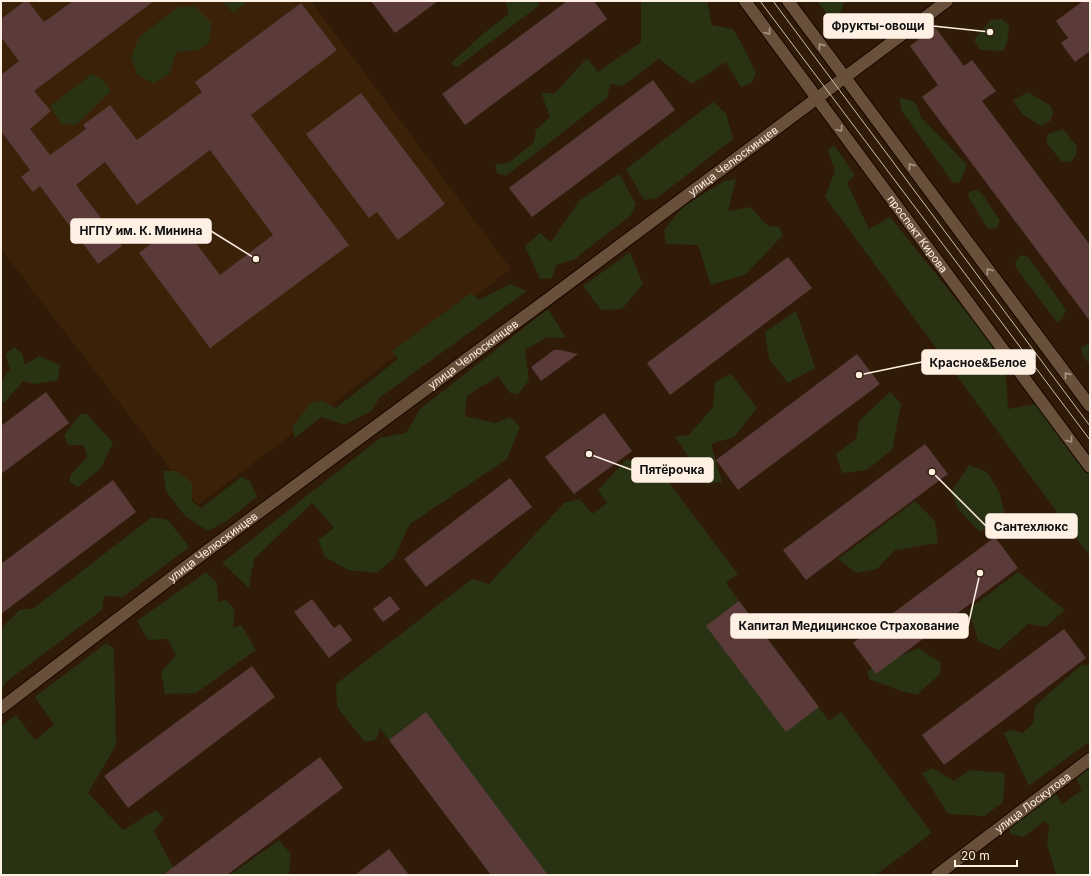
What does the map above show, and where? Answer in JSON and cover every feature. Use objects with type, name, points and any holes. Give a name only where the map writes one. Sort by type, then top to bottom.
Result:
[{"type":"street","name":"проспект Кирова","points":[[745,1],[1090,468]]},
{"type":"street","points":[[788,1],[1090,406]]},
{"type":"street","name":"улица Челюскинцев","points":[[1,708],[200,556],[548,299],[947,1]]},
{"type":"street","name":"улица Лоскутова","points":[[937,875],[1090,759]]},
{"type":"shaded area","points":[[1,1],[311,1],[511,269],[198,505],[1,249]],"holes":[[[110,105],[121,119],[94,139],[83,125]]]},
{"type":"green space","points":[[222,1],[249,1],[233,13]]},
{"type":"green space","points":[[505,1],[537,1],[540,5],[456,68],[451,63],[484,33],[509,14]]},
{"type":"green space","points":[[641,1],[707,1],[712,25],[733,29],[743,46],[756,73],[752,82],[741,87],[726,62],[692,84],[659,59],[623,86],[610,84],[607,98],[506,176],[497,173],[495,164],[509,163],[534,142],[536,130],[550,117],[541,92],[554,94],[587,58],[598,72],[641,42]]},
{"type":"green space","points":[[817,1],[844,1],[841,12],[828,15]]},
{"type":"green space","points":[[195,6],[212,23],[209,43],[199,50],[176,52],[170,73],[154,84],[137,74],[131,58],[139,37],[178,7]]},
{"type":"green space","points":[[1001,19],[1009,25],[1007,43],[1003,51],[980,50],[974,40],[991,20]]},
{"type":"green space","points":[[92,74],[102,79],[111,91],[76,125],[61,124],[50,106]]},
{"type":"green space","points":[[1028,92],[1051,106],[1053,113],[1050,121],[1041,126],[1022,114],[1013,100]]},
{"type":"green space","points":[[899,98],[911,100],[917,105],[921,117],[967,165],[960,182],[953,183],[902,111]]},
{"type":"green space","points":[[713,102],[726,113],[733,139],[657,198],[644,200],[626,169]]},
{"type":"green space","points":[[1063,129],[1077,147],[1076,156],[1070,162],[1061,161],[1046,142],[1048,134]]},
{"type":"green space","points":[[834,145],[855,175],[847,183],[869,229],[890,217],[1005,360],[1008,409],[1036,404],[1090,476],[1090,557],[825,197],[835,171],[828,151]]},
{"type":"green space","points":[[619,174],[636,204],[631,215],[575,259],[556,265],[552,278],[540,279],[525,246],[540,233],[551,242],[579,201]]},
{"type":"green space","points":[[736,179],[728,211],[750,207],[768,226],[779,227],[783,235],[746,274],[711,285],[698,245],[666,244],[664,230],[683,207],[724,181]]},
{"type":"green space","points":[[977,190],[983,195],[1000,221],[996,228],[988,229],[968,196],[969,192]]},
{"type":"green space","points":[[630,252],[643,284],[622,309],[601,310],[583,286]]},
{"type":"green space","points":[[1021,255],[1028,257],[1066,310],[1063,318],[1057,322],[1016,268],[1015,262]]},
{"type":"green space","points":[[510,284],[527,291],[379,398],[372,411],[344,425],[321,417],[295,438],[292,428],[311,402],[322,401],[336,408],[398,359],[392,351],[471,293],[479,300]]},
{"type":"green space","points":[[548,309],[566,338],[547,337],[525,350],[529,380],[518,394],[510,393],[498,376],[467,396],[465,416],[495,423],[510,417],[520,427],[507,459],[410,524],[394,558],[377,573],[348,570],[325,557],[318,540],[334,528],[312,503],[254,559],[249,588],[222,563],[380,438],[406,433],[420,409]]},
{"type":"green space","points":[[796,311],[815,368],[788,383],[769,359],[765,332]]},
{"type":"green space","points":[[1090,343],[1090,365],[1082,355],[1081,348]]},
{"type":"green space","points":[[15,347],[22,353],[25,365],[39,356],[60,365],[58,380],[35,384],[23,381],[5,402],[1,403],[1,381],[10,369],[5,354]]},
{"type":"green space","points":[[731,374],[757,408],[734,437],[711,444],[722,482],[706,484],[675,436],[689,435],[713,407],[715,382]]},
{"type":"green space","points":[[890,392],[901,404],[892,450],[867,470],[842,473],[836,454],[856,439],[859,421]]},
{"type":"green space","points":[[81,414],[87,414],[113,443],[101,468],[78,487],[70,482],[70,476],[87,457],[84,445],[68,445],[64,435]]},
{"type":"green space","points":[[658,459],[669,477],[667,480],[738,574],[726,583],[739,601],[829,721],[841,712],[932,833],[876,875],[491,875],[380,728],[376,740],[365,742],[337,707],[336,684],[472,579],[489,584],[564,503],[580,499],[592,514],[607,503],[598,490],[626,460]]},
{"type":"green space","points":[[969,465],[987,472],[999,491],[1006,519],[980,532],[959,510],[951,492]]},
{"type":"green space","points":[[163,471],[177,471],[192,483],[192,501],[201,508],[241,477],[250,481],[257,497],[225,522],[208,531],[185,516],[166,491]]},
{"type":"green space","points":[[915,501],[935,521],[938,543],[895,550],[877,569],[857,573],[838,559]]},
{"type":"green space","points":[[152,517],[168,520],[189,547],[123,597],[104,596],[102,610],[7,681],[1,690],[1,628],[20,610],[34,608]]},
{"type":"green space","points":[[206,572],[217,583],[218,602],[226,600],[235,610],[233,628],[241,625],[256,650],[196,693],[165,694],[161,672],[176,655],[167,639],[148,640],[137,621]]},
{"type":"green space","points":[[1018,572],[1065,610],[1046,627],[1028,624],[999,650],[978,641],[969,609]]},
{"type":"green space","points":[[106,643],[114,648],[116,745],[88,793],[123,830],[156,810],[164,818],[154,831],[175,871],[168,875],[1,875],[1,726],[16,715],[35,740],[54,725],[35,697]]},
{"type":"green space","points":[[918,648],[941,663],[940,674],[917,695],[901,691],[869,679],[867,671]]},
{"type":"green space","points":[[1081,665],[1090,666],[1090,741],[1029,786],[1004,733],[1010,730],[1023,733],[1033,723],[1035,706]]},
{"type":"green space","points":[[1090,766],[1090,875],[1056,875],[1047,844],[1049,826],[1045,821],[1023,837],[1010,834],[1009,828],[1055,792],[1062,804],[1082,790],[1075,777]]},
{"type":"green space","points":[[933,768],[954,781],[970,770],[1005,773],[1003,802],[984,816],[948,814],[922,773]]},
{"type":"green space","points":[[279,840],[291,854],[289,875],[230,875]]},
{"type":"building","points":[[25,1],[28,1],[44,22],[73,1],[154,1],[34,91],[51,111],[30,129],[50,155],[86,129],[83,125],[110,105],[137,140],[202,92],[195,82],[301,3],[337,50],[251,115],[349,245],[210,348],[139,253],[180,222],[220,275],[273,235],[210,150],[137,205],[105,162],[76,185],[122,246],[98,264],[82,242],[80,244],[70,231],[72,229],[40,186],[33,192],[21,177],[30,170],[1,131],[1,75],[19,61],[1,37],[1,19]]},
{"type":"building","points":[[371,1],[438,1],[395,33]]},
{"type":"building","points":[[567,1],[594,1],[607,19],[465,125],[442,94]]},
{"type":"building","points":[[1083,1],[1090,1],[1090,51],[1075,62],[1061,43],[1068,38],[1056,21]]},
{"type":"building","points":[[935,27],[964,66],[972,60],[996,91],[982,101],[1090,245],[1090,321],[922,97],[938,85],[910,46]]},
{"type":"building","points":[[653,80],[675,110],[532,217],[509,188]]},
{"type":"building","points":[[361,93],[445,204],[398,240],[377,212],[369,218],[306,134]]},
{"type":"building","points":[[788,257],[812,288],[670,395],[647,363]]},
{"type":"building","points":[[554,350],[578,354],[541,381],[531,367]]},
{"type":"building","points":[[857,354],[880,384],[738,490],[716,460]]},
{"type":"building","points":[[46,392],[69,423],[1,474],[1,426]]},
{"type":"building","points":[[604,413],[632,451],[574,494],[545,457]]},
{"type":"building","points":[[925,444],[948,474],[806,580],[783,550]]},
{"type":"building","points":[[510,478],[532,507],[426,587],[404,559]]},
{"type":"building","points":[[113,480],[136,512],[1,614],[1,564]]},
{"type":"building","points":[[995,537],[1018,568],[876,674],[853,643]]},
{"type":"building","points":[[390,596],[400,609],[383,622],[373,609]]},
{"type":"building","points":[[312,599],[334,628],[340,624],[352,640],[329,658],[294,612]]},
{"type":"building","points":[[739,601],[819,707],[786,732],[706,626]]},
{"type":"building","points":[[1064,629],[1086,658],[944,765],[922,735]]},
{"type":"building","points":[[252,666],[275,697],[128,808],[104,776]]},
{"type":"building","points":[[426,712],[548,875],[491,875],[389,740]]},
{"type":"building","points":[[320,757],[343,788],[227,875],[163,875]]},
{"type":"building","points":[[389,849],[409,875],[355,875]]},
{"type":"tram line","points":[[760,1],[1090,440]]},
{"type":"tram line","points":[[773,1],[1090,426]]},
{"type":"place","name":"Фрукты-овощи","points":[[990,32]]},
{"type":"place","name":"НГПУ им. К. Минина","points":[[256,259]]},
{"type":"place","name":"Красное&Белое","points":[[859,375]]},
{"type":"place","name":"Пятёрочка","points":[[589,454]]},
{"type":"place","name":"Сантехлюкс","points":[[932,472]]},
{"type":"place","name":"Капитал Медицинское Страхование","points":[[980,573]]}]
